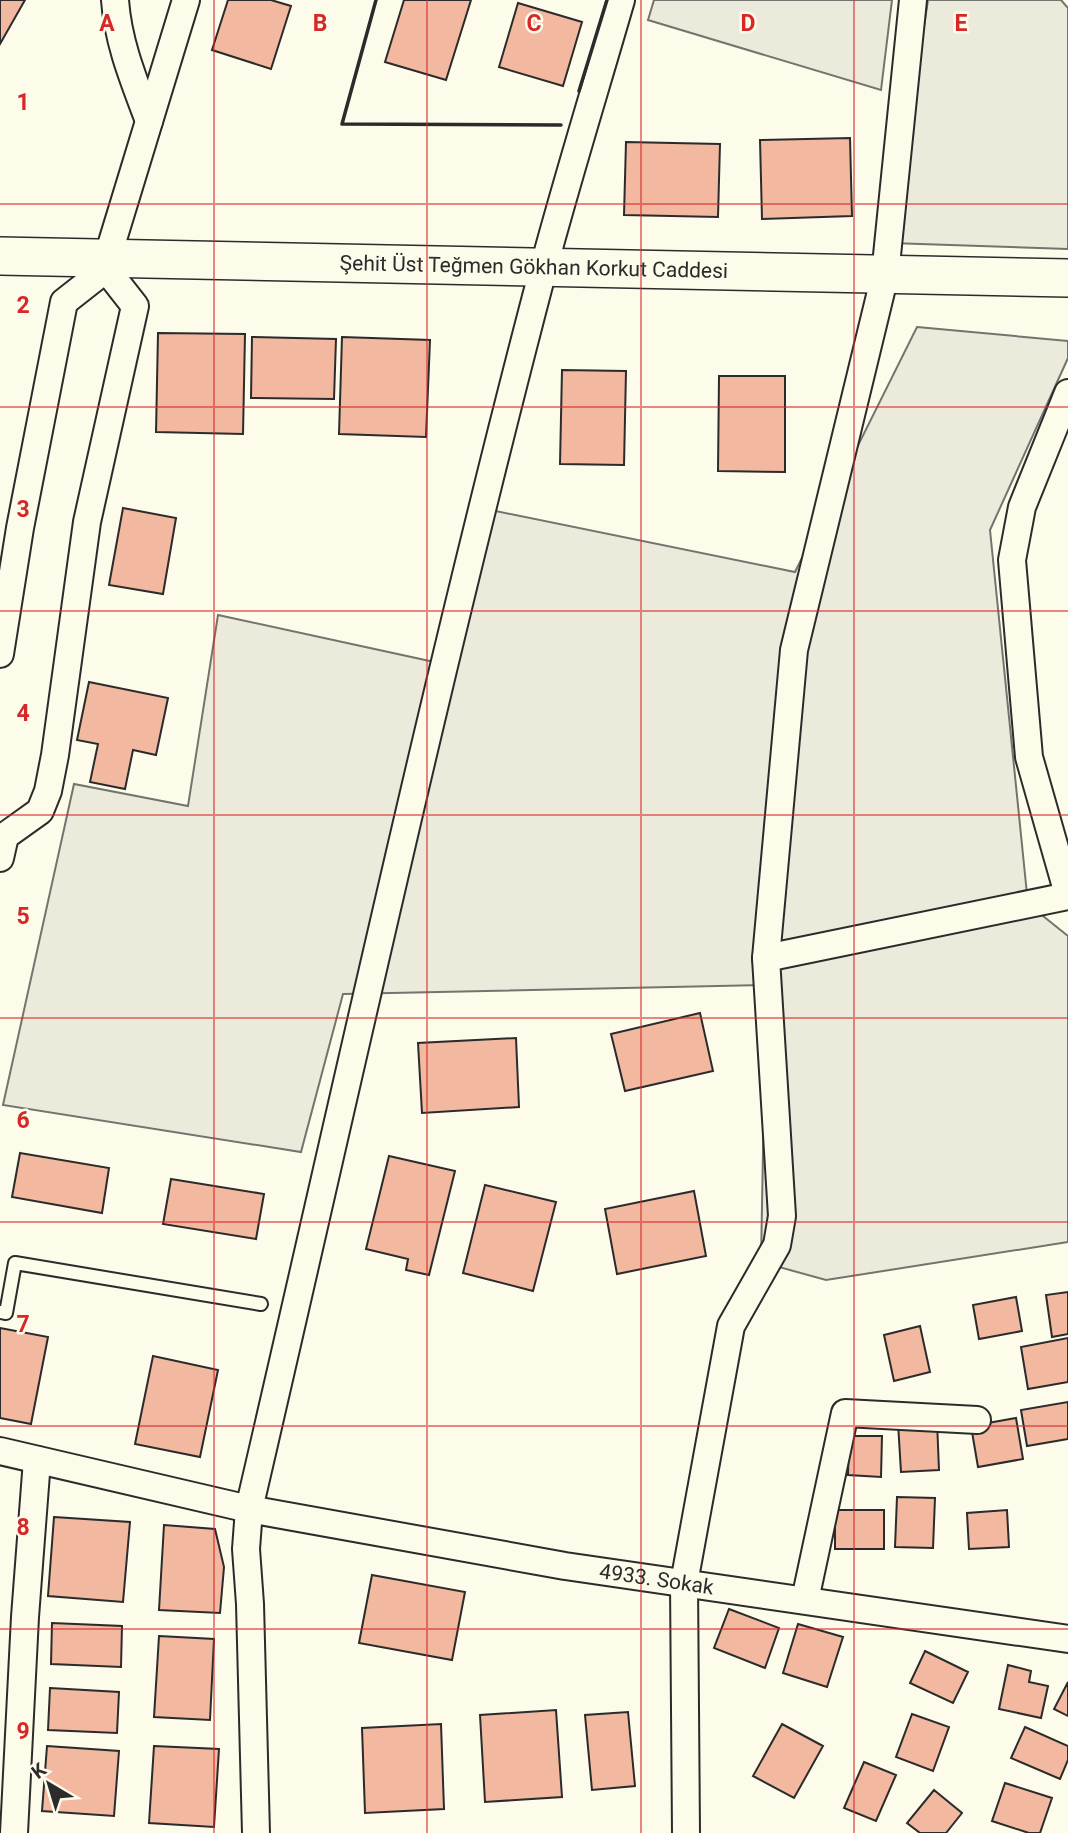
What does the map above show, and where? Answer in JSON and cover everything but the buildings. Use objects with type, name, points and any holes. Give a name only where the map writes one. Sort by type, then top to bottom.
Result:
[{"type":"street","points":[[114,0],[124,51],[149,121]]},
{"type":"street","points":[[0,654],[15,528],[64,302],[106,264],[186,0]]},
{"type":"street","points":[[256,1833],[246,1549],[248,1509],[341,1115],[408,815],[544,268],[621,0]]},
{"type":"street","points":[[686,1833],[684,1583],[731,1326],[777,1245],[782,1216],[766,958],[794,650],[885,275],[913,0]]},
{"type":"street","name":"Şehit Üst Teğmen Gökhan Korkut Caddesi","points":[[0,256],[106,264],[544,268],[1068,278]]},
{"type":"street","points":[[2,841],[40,811],[48,791],[55,755],[87,522],[135,306],[106,264]]},
{"type":"street","points":[[766,958],[1068,895],[1029,757],[1012,560],[1022,508],[1068,393]]},
{"type":"street","points":[[805,1600],[845,1413],[978,1420]]},
{"type":"street","name":"4933. Sokak","points":[[0,1451],[248,1509],[565,1566],[1068,1639]]},
{"type":"street","points":[[14,1833],[25,1617],[37,1460]]},
{"type":"lane","points":[[0,1312],[6,1313],[15,1263],[261,1304]]},
{"type":"shaded area","points":[[654,0],[892,0],[881,90],[648,20]]},
{"type":"shaded area","points":[[928,0],[1061,0],[1068,8],[1068,249],[891,243]]},
{"type":"shaded area","points":[[917,327],[1068,341],[1068,358],[990,530],[1028,904],[1068,936],[1068,1242],[826,1280],[761,1262],[766,985],[343,994],[301,1152],[3,1105],[74,784],[188,806],[218,615],[439,663],[481,508],[795,572]]},
{"type":"wall","points":[[376,0],[342,124],[561,125]]},
{"type":"wall","points":[[579,91],[607,0]]}]
